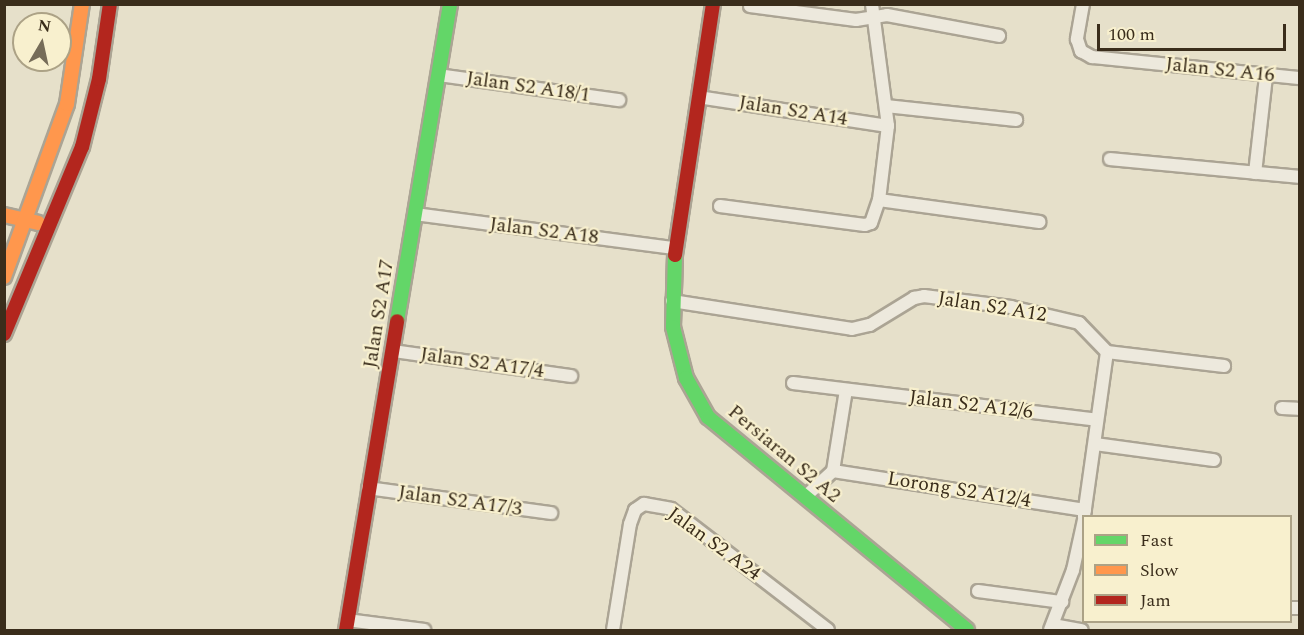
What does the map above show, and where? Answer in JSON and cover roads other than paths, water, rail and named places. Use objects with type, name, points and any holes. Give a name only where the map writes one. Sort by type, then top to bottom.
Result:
[{"type":"street","points":[[4,277],[28,220],[68,104],[82,4]]},
{"type":"street","points":[[4,334],[82,147],[99,79],[110,4]]},
{"type":"street","name":"Jalan S2 A17","points":[[346,625],[450,4]]},
{"type":"street","name":"Persiaran S2 A2","points":[[712,4],[674,248],[673,327],[686,378],[708,417],[967,630]]},
{"type":"street","points":[[720,206],[865,225],[875,217],[888,126],[872,18],[872,4]]},
{"type":"street","name":"Jalan S2 A16","points":[[1083,4],[1077,39],[1081,51],[1092,57],[1299,78]]},
{"type":"street","points":[[750,6],[855,20],[886,15],[999,36]]},
{"type":"street","name":"Jalan S2 A18/1","points":[[438,75],[619,100]]},
{"type":"street","points":[[1255,173],[1266,76]]},
{"type":"street","name":"Jalan S2 A14","points":[[698,97],[888,126]]},
{"type":"street","points":[[886,106],[1016,120]]},
{"type":"street","points":[[1110,159],[1299,177]]},
{"type":"street","points":[[879,200],[1039,222]]},
{"type":"street","points":[[4,214],[48,226]]},
{"type":"street","name":"Jalan S2 A18","points":[[415,214],[674,248]]},
{"type":"street","name":"Jalan S2 A12","points":[[672,301],[852,330],[870,325],[914,298],[924,296],[1071,320],[1107,352]]},
{"type":"street","name":"Jalan S2 A17/4","points":[[393,351],[571,376]]},
{"type":"street","points":[[1084,515],[1107,352],[1224,366]]},
{"type":"street","name":"Jalan S2 A12/6","points":[[793,383],[1097,420]]},
{"type":"street","points":[[805,497],[833,471],[846,390]]},
{"type":"street","points":[[1282,408],[1299,409]]},
{"type":"street","points":[[1095,444],[1214,460]]},
{"type":"street","name":"Lorong S2 A12/4","points":[[833,471],[1084,515]]},
{"type":"street","name":"Jalan S2 A17/3","points":[[369,488],[550,513]]},
{"type":"street","name":"Jalan S2 A24","points":[[613,630],[630,524],[635,510],[644,504],[671,509],[828,630]]},
{"type":"street","points":[[1082,543],[1052,628],[1082,630]]},
{"type":"street","points":[[978,591],[1062,602]]},
{"type":"street","points":[[346,625],[424,630]]}]
